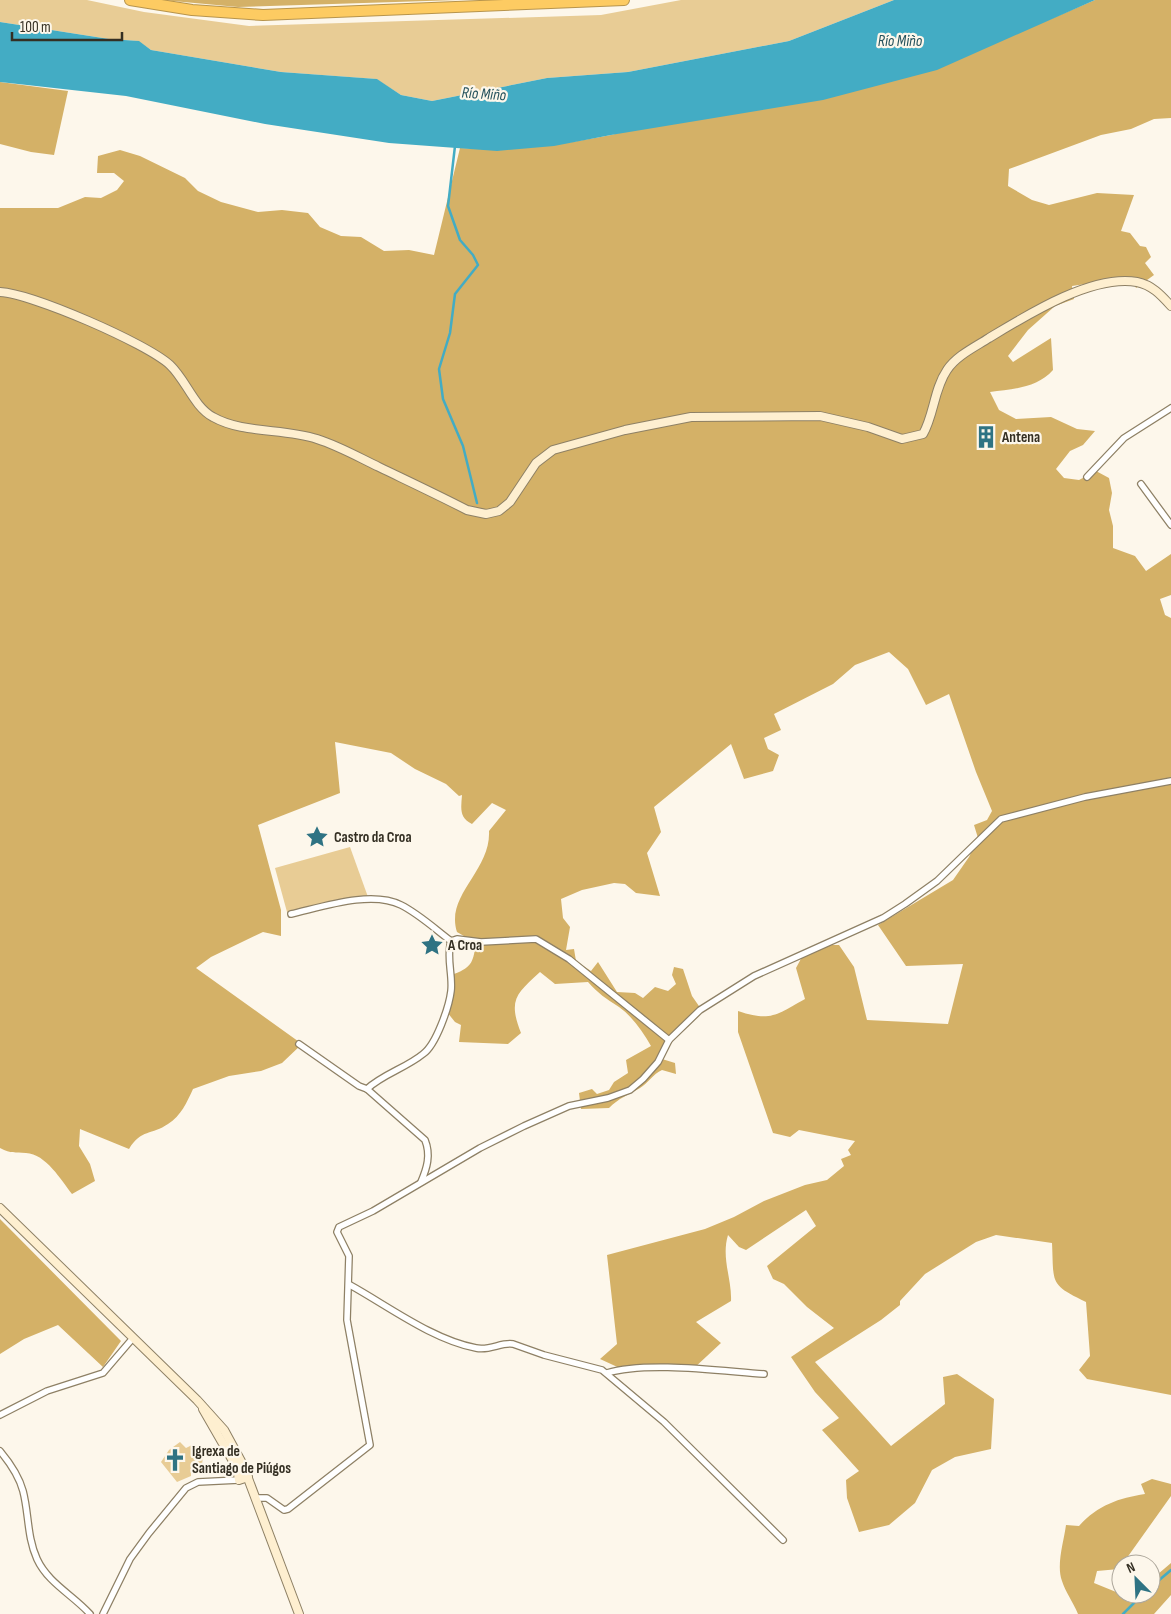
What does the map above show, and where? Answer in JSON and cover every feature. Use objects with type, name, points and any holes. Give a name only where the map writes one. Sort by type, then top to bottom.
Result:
[{"type":"highway","points":[[130,0],[192,10],[263,15],[624,0]]},
{"type":"street","points":[[0,292],[47,305],[136,344],[152,353],[171,366],[204,410],[213,417],[241,426],[315,438],[342,448],[467,510],[486,514],[498,511],[510,502],[536,463],[553,450],[662,421],[691,416],[820,416],[902,439],[911,439],[923,434],[926,430],[940,386],[947,370],[956,359],[1016,321],[1058,298],[1121,281],[1147,284],[1160,293],[1171,306]]},
{"type":"street","points":[[1087,477],[1124,438],[1171,408]]},
{"type":"street","points":[[1141,484],[1170,522]]},
{"type":"street","points":[[256,1498],[268,1498],[284,1510],[288,1509],[370,1445],[347,1320],[350,1285],[349,1256],[337,1232],[339,1227],[373,1211],[480,1148],[533,1122],[569,1106],[608,1098],[630,1090],[658,1062],[669,1040],[700,1010],[754,976],[883,918],[937,881],[985,832],[1002,819],[1085,797],[1171,781]]},
{"type":"street","points":[[291,914],[367,899],[384,900],[400,905],[451,941]]},
{"type":"street","points":[[451,941],[457,939],[481,942],[536,939],[569,959],[669,1040]]},
{"type":"street","points":[[367,1089],[375,1081],[424,1054],[432,1045],[451,992],[449,951],[451,941]]},
{"type":"street","points":[[299,1044],[359,1086],[367,1089],[425,1140],[428,1149],[428,1161],[421,1182]]},
{"type":"street","points":[[0,1208],[198,1400],[224,1430],[248,1477],[299,1614]]},
{"type":"street","points":[[350,1285],[442,1337],[476,1348],[491,1349],[508,1343],[513,1344],[602,1370],[664,1422],[783,1540]]},
{"type":"street","points":[[0,1415],[47,1391],[103,1373],[134,1338]]},
{"type":"street","points":[[606,1373],[621,1369],[644,1368],[764,1374]]},
{"type":"street","points":[[198,1400],[236,1466],[239,1480]]},
{"type":"street","points":[[0,1451],[18,1477],[23,1491],[32,1544],[38,1560],[62,1590],[90,1614]]},
{"type":"street","points":[[103,1614],[130,1559],[148,1533],[186,1488],[198,1482],[239,1480],[248,1477]]},
{"type":"shaded area","points":[[0,0],[87,0],[144,12],[249,26],[601,15],[681,0],[894,0],[789,41],[628,72],[547,78],[432,101],[401,95],[376,79],[281,72],[151,50],[138,41],[109,39],[0,22]]},
{"type":"shaded area","points":[[162,0],[458,0],[238,7]]},
{"type":"shaded area","points":[[1095,0],[1171,0],[1171,118],[1154,119],[1131,129],[1101,135],[1009,169],[1008,186],[1032,200],[1049,205],[1097,193],[1134,195],[1121,231],[1130,233],[1140,246],[1146,247],[1151,257],[1145,263],[1154,275],[1136,288],[1131,277],[1072,286],[1074,299],[1055,306],[1028,330],[1008,356],[1013,362],[1051,338],[1053,370],[1040,381],[1024,387],[990,392],[999,410],[1016,419],[1051,417],[1077,429],[1095,431],[1083,445],[1070,451],[1056,469],[1064,478],[1079,480],[1096,471],[1109,478],[1112,493],[1109,510],[1113,526],[1113,548],[1135,556],[1146,571],[1171,554],[1171,595],[1160,599],[1165,615],[1171,618],[1171,1395],[1087,1379],[1079,1370],[1090,1356],[1086,1302],[1065,1291],[1056,1281],[1053,1267],[1052,1243],[996,1235],[976,1242],[925,1274],[900,1301],[900,1305],[881,1320],[815,1362],[891,1446],[945,1404],[943,1377],[957,1374],[994,1399],[991,1449],[955,1457],[932,1470],[915,1503],[889,1525],[859,1532],[847,1498],[846,1480],[859,1471],[822,1430],[839,1418],[815,1392],[791,1357],[834,1328],[807,1307],[784,1284],[773,1279],[767,1266],[816,1226],[806,1210],[746,1250],[739,1247],[728,1235],[726,1260],[731,1301],[696,1322],[721,1343],[693,1369],[624,1370],[600,1359],[617,1344],[607,1255],[705,1229],[734,1217],[764,1201],[805,1185],[827,1180],[844,1166],[841,1159],[851,1155],[848,1150],[855,1141],[799,1130],[790,1137],[773,1133],[738,1032],[738,1011],[758,1016],[773,1015],[805,999],[796,968],[803,955],[832,945],[839,945],[854,967],[867,1020],[948,1024],[963,964],[906,966],[878,925],[953,880],[969,857],[978,838],[974,825],[987,820],[992,811],[976,772],[949,694],[926,705],[908,669],[889,652],[855,665],[833,684],[774,714],[781,730],[764,738],[768,749],[779,755],[773,771],[744,779],[731,744],[654,807],[661,832],[647,853],[660,896],[636,893],[625,884],[614,883],[582,890],[561,899],[563,918],[570,927],[566,950],[574,949],[576,961],[591,971],[598,962],[617,992],[635,993],[643,998],[655,987],[668,991],[676,984],[672,975],[674,967],[683,969],[692,996],[701,1009],[665,1047],[662,1059],[675,1063],[676,1074],[662,1070],[643,1086],[620,1099],[609,1108],[581,1109],[579,1093],[592,1089],[597,1094],[609,1090],[614,1082],[628,1073],[626,1060],[651,1046],[641,1030],[628,1015],[602,996],[588,982],[555,984],[540,972],[525,986],[517,998],[515,1013],[521,1033],[508,1044],[459,1042],[461,1025],[455,1022],[447,1012],[452,994],[454,974],[469,966],[476,943],[457,932],[455,919],[457,906],[483,858],[488,845],[489,831],[506,810],[492,803],[472,824],[463,816],[461,808],[462,795],[459,796],[446,784],[415,769],[391,753],[335,742],[340,793],[258,825],[281,910],[281,936],[263,932],[211,957],[196,968],[302,1044],[282,1063],[261,1071],[229,1076],[193,1089],[183,1108],[173,1121],[142,1135],[129,1149],[80,1129],[79,1146],[90,1164],[95,1181],[72,1194],[52,1169],[40,1158],[33,1154],[10,1152],[0,1148],[0,208],[58,208],[85,197],[101,198],[117,190],[124,181],[114,173],[97,173],[98,156],[120,150],[140,156],[185,178],[198,191],[221,202],[258,212],[282,210],[308,213],[320,227],[341,236],[361,237],[384,251],[409,250],[434,255],[460,148],[499,149],[536,147],[611,135],[1020,32]]},
{"type":"shaded area","points":[[0,82],[68,91],[54,155],[31,152],[0,144]]},
{"type":"shaded area","points":[[350,847],[368,897],[287,912],[275,868]]},
{"type":"shaded area","points":[[0,1219],[121,1341],[103,1367],[58,1325],[24,1339],[0,1354]]},
{"type":"shaded area","points":[[180,1442],[186,1448],[192,1445],[203,1456],[202,1465],[191,1466],[191,1476],[177,1482],[161,1462],[169,1450]]},
{"type":"shaded area","points":[[1152,1479],[1171,1484],[1171,1496],[1130,1554],[1111,1554],[1111,1570],[1097,1571],[1094,1583],[1111,1590],[1111,1604],[1161,1604],[1161,1572],[1171,1563],[1171,1595],[1154,1614],[1078,1614],[1060,1575],[1060,1560],[1066,1525],[1079,1526],[1094,1513],[1109,1504],[1145,1494],[1141,1484]]},
{"type":"water","name":"Río Miño","points":[[894,0],[1095,0],[937,70],[823,100],[554,146],[497,151],[389,143],[265,124],[126,96],[0,82],[0,22],[109,39],[139,41],[151,50],[281,72],[377,79],[401,95],[432,101],[547,78],[628,72],[789,41]]},
{"type":"waterway","points":[[455,146],[448,206],[460,240],[473,255],[478,265],[455,294],[450,333],[439,369],[443,399],[463,446],[477,503]]},
{"type":"waterway","points":[[1161,1578],[1171,1570]]},
{"type":"waterway","points":[[1123,1614],[1133,1604]]},
{"type":"place","name":"Antena","points":[[986,437]]},
{"type":"place","name":"Castro da Croa","points":[[317,837]]},
{"type":"place","name":"A Croa","points":[[432,945]]},
{"type":"place","name":"Igrexa de Santiago de Piúgos","points":[[175,1460]]}]
